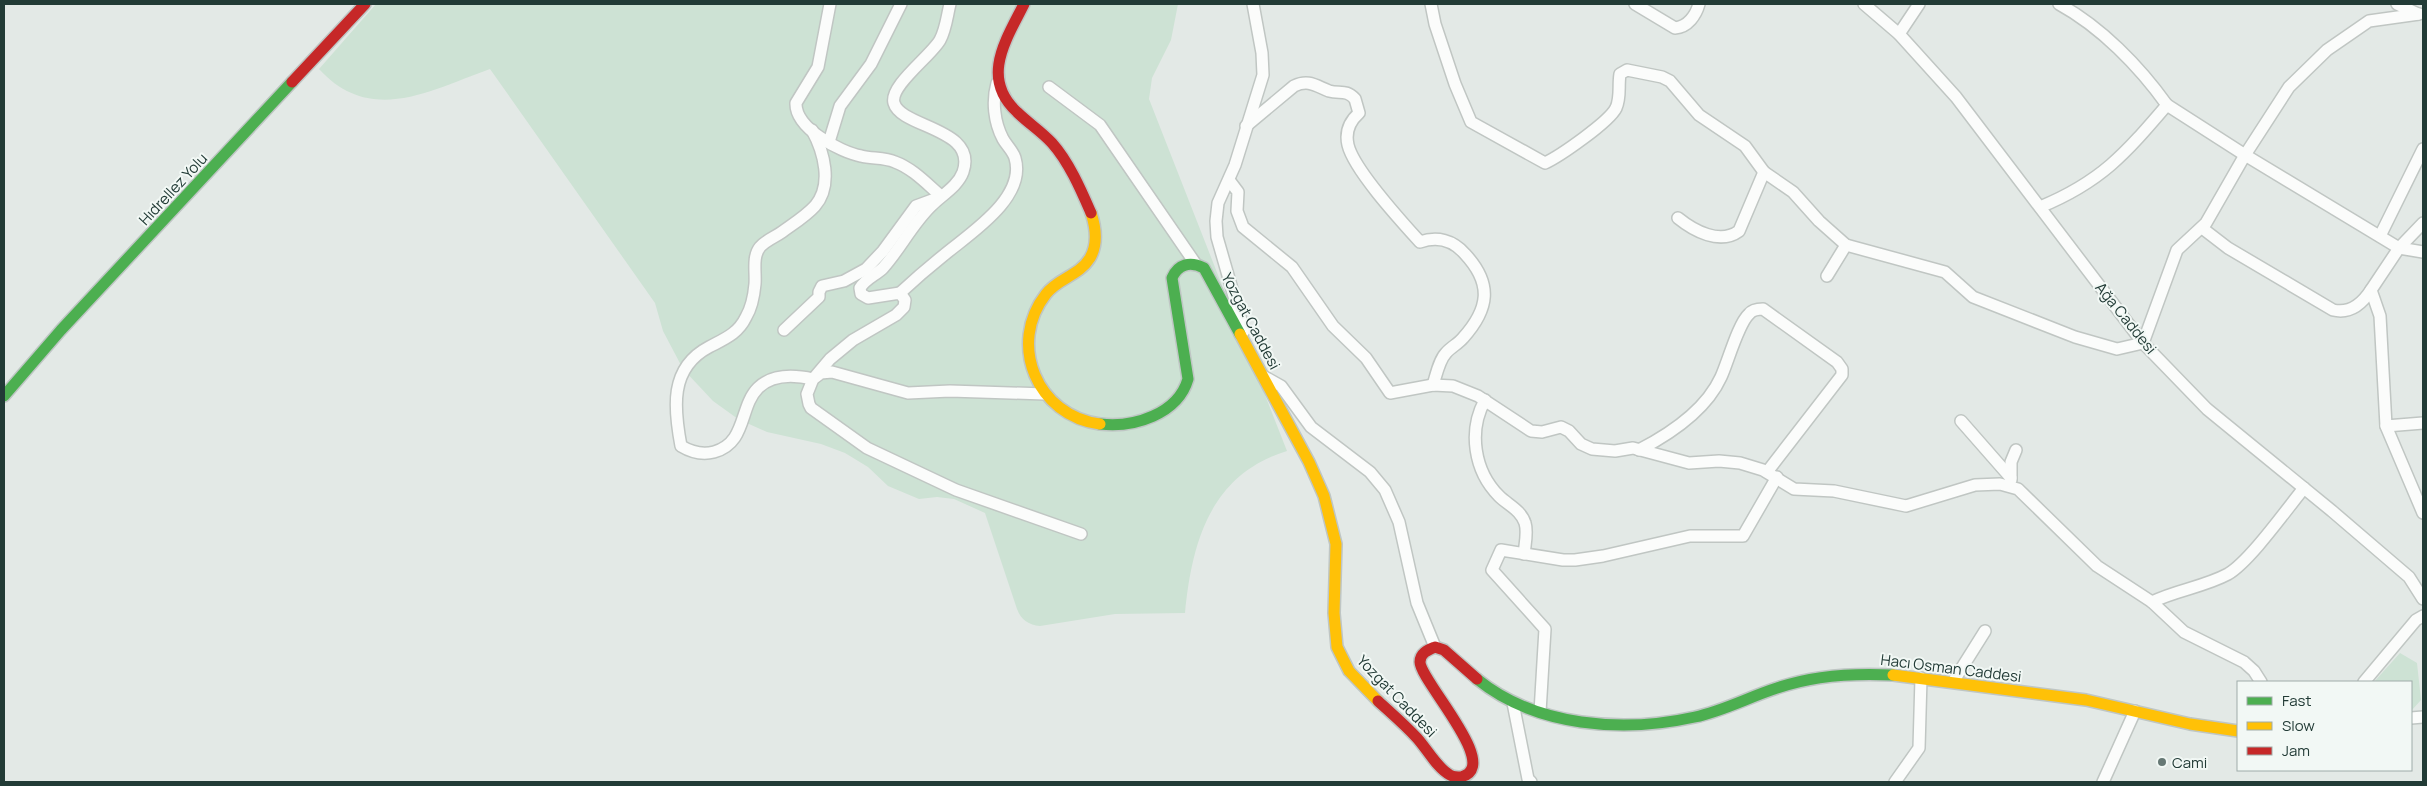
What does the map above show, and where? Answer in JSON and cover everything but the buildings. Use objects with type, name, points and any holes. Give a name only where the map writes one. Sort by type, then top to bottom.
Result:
[{"type":"street","name":"Hıdrellez Yolu","points":[[4,396],[61,330],[365,4]]},
{"type":"street","points":[[830,4],[818,67],[796,104],[799,116],[812,130],[829,142],[858,156],[895,162],[941,196]]},
{"type":"street","points":[[829,142],[840,106],[871,64],[901,4]]},
{"type":"street","points":[[950,4],[940,40],[931,53],[894,92],[893,97],[895,106],[900,112],[947,136],[960,147],[964,160],[963,172],[953,186],[912,226],[883,268],[860,288],[861,294],[868,298],[900,294],[983,224],[1003,202],[1013,184],[1017,168],[1015,156],[1003,138],[995,114],[994,99],[998,79],[999,58],[1024,4]]},
{"type":"street","points":[[1248,347],[1216,229],[1218,203],[1229,180],[1264,68],[1252,4]]},
{"type":"street","points":[[1431,4],[1435,24],[1455,84],[1471,122],[1545,163],[1556,158],[1610,116],[1616,109],[1619,96],[1620,74],[1627,70],[1662,77],[1670,81],[1699,115],[1745,146],[1764,172],[1793,192],[1819,221],[1846,245],[1945,272],[1973,298],[2075,337],[2117,349],[2143,343],[2177,250],[2184,241],[2202,228],[2245,155],[2289,88],[2327,50],[2369,20],[2421,15]]},
{"type":"street","points":[[1635,4],[1675,28],[1687,24],[1699,4]]},
{"type":"street","name":"Ağa Caddesi","points":[[1864,4],[1898,34],[1956,97],[2143,343],[2207,409],[2304,488],[2422,589]]},
{"type":"street","points":[[1898,34],[1918,4]]},
{"type":"street","points":[[2059,4],[2076,13],[2126,57],[2146,78],[2166,105],[2398,248],[2423,252]]},
{"type":"street","points":[[2397,4],[2421,15]]},
{"type":"street","points":[[998,79],[1010,105],[1057,150],[1090,212],[1095,229],[1094,243],[1087,263],[1077,272],[1058,282],[1046,293],[1030,324],[1027,343],[1029,363],[1036,382],[1056,405],[1074,417],[1090,423],[1105,426],[1145,419],[1162,412],[1173,404],[1185,389],[1188,374],[1172,278],[1180,266],[1195,263],[1100,125],[1049,87]]},
{"type":"street","points":[[1246,126],[1299,84],[1311,83],[1332,92],[1344,91],[1355,98],[1359,113],[1349,128],[1348,146],[1382,199],[1420,242],[1438,239],[1457,246],[1468,257],[1484,283],[1486,297],[1483,310],[1463,339],[1444,354],[1433,385]]},
{"type":"street","points":[[2040,207],[2073,192],[2113,164],[2166,105]]},
{"type":"street","points":[[812,130],[820,148],[824,167],[824,188],[821,197],[810,211],[761,246],[755,262],[754,293],[746,318],[732,335],[702,351],[686,370],[678,386],[675,404],[681,446],[700,453],[719,450],[730,443],[738,432],[754,392],[762,384],[772,379],[786,377],[812,379],[821,373],[832,372],[908,393],[950,391],[1045,394]]},
{"type":"street","points":[[2380,236],[2423,149]]},
{"type":"street","points":[[1678,218],[1693,228],[1709,235],[1726,237],[1735,234],[1739,231],[1764,172]]},
{"type":"street","points":[[1229,180],[1238,192],[1237,211],[1243,227],[1292,268],[1333,326],[1366,358],[1386,391],[1396,393],[1433,385],[1463,389],[1485,400],[1531,431],[1542,432],[1560,427],[1569,431],[1582,444],[1592,449],[1615,451],[1633,448],[1680,462],[1730,461],[1752,466],[1772,474],[1794,489],[1834,491],[1906,506],[1975,485],[2012,483]]},
{"type":"street","points":[[784,330],[820,297],[819,292],[822,286],[850,278],[875,261],[916,206],[941,196]]},
{"type":"street","points":[[2202,228],[2228,248],[2333,310],[2343,312],[2352,309],[2362,302],[2398,248],[2423,223]]},
{"type":"street","points":[[1827,276],[1846,245]]},
{"type":"street","name":"Yozgat Caddesi","points":[[1195,263],[1207,272],[1317,479],[1333,526],[1337,559],[1334,622],[1338,648],[1344,663],[1354,677],[1412,733],[1446,772],[1452,776],[1460,777],[1468,773],[1472,765],[1468,744],[1455,718],[1427,679],[1420,664],[1423,653],[1440,648]]},
{"type":"street","points":[[2371,290],[2380,316],[2386,426],[2423,512]]},
{"type":"street","points":[[900,294],[905,300],[900,311],[853,340],[830,359],[812,379],[807,394],[811,408],[867,448],[956,490],[1081,534]]},
{"type":"street","points":[[1540,712],[1545,629],[1492,570],[1501,550],[1563,560],[1575,560],[1603,556],[1690,536],[1743,536],[1772,474],[1842,375],[1842,372],[1837,362],[1762,309],[1753,311],[1747,315],[1720,379],[1704,401],[1680,424],[1639,450]]},
{"type":"street","points":[[1263,376],[1281,386],[1311,427],[1370,472],[1385,490],[1399,522],[1417,604],[1440,648]]},
{"type":"street","points":[[1485,400],[1475,426],[1478,454],[1484,473],[1494,491],[1519,511],[1524,520],[1527,527],[1524,554]]},
{"type":"street","points":[[1961,422],[2012,483],[2097,566],[2152,602],[2184,632],[2244,662],[2254,671],[2260,681]]},
{"type":"street","points":[[2386,426],[2423,423]]},
{"type":"street","points":[[2012,483],[2011,462],[2016,450]]},
{"type":"street","points":[[2152,602],[2179,590],[2217,579],[2239,566],[2304,488]]},
{"type":"street","points":[[2365,681],[2416,620],[2423,616]]},
{"type":"street","points":[[1952,682],[1985,631]]},
{"type":"street","name":"Hacı Osman Caddesi","points":[[1440,648],[1488,688],[1513,703],[1569,720],[1598,724],[1670,721],[1713,712],[1780,687],[1815,679],[1875,674],[1952,682],[2110,705],[2199,726],[2237,731]]},
{"type":"street","points":[[1896,782],[1919,748],[1921,678]]},
{"type":"street","points":[[1513,703],[1528,779],[1531,782]]},
{"type":"street","points":[[2103,782],[2135,711]]},
{"type":"green space","points":[[376,4],[1178,4],[1171,40],[1152,78],[1149,99],[1287,451],[1261,462],[1240,476],[1223,493],[1210,514],[1200,536],[1188,586],[1185,613],[1115,614],[1040,626],[1029,623],[1023,619],[1017,609],[985,513],[954,499],[937,497],[919,499],[888,486],[868,467],[845,453],[821,444],[767,432],[738,419],[713,401],[683,369],[663,331],[655,303],[490,69],[424,93],[380,100],[359,96],[339,86],[319,69]]},
{"type":"green space","points":[[2400,653],[2417,663],[2421,700],[2412,710],[2412,681],[2375,681]]},
{"type":"traffic: fast","points":[[4,396],[61,330],[292,82]]},
{"type":"traffic: fast","points":[[1100,424],[1127,424],[1153,416],[1165,410],[1183,391],[1188,379],[1172,278],[1181,267],[1189,264],[1204,268],[1240,334]]},
{"type":"traffic: fast","points":[[1477,679],[1500,695],[1526,707],[1553,716],[1581,722],[1639,725],[1695,717],[1805,680],[1864,674],[1893,675]]},
{"type":"traffic: slow","points":[[1091,213],[1095,236],[1093,253],[1080,269],[1056,284],[1046,294],[1035,314],[1029,334],[1029,355],[1035,375],[1045,393],[1060,407],[1078,418],[1100,424]]},
{"type":"traffic: slow","points":[[1240,334],[1309,462],[1324,496],[1336,544],[1334,613],[1337,647],[1349,671],[1378,701]]},
{"type":"traffic: slow","points":[[1893,675],[2086,700],[2190,724],[2237,731]]},
{"type":"traffic: jam","points":[[292,82],[365,4]]},
{"type":"traffic: jam","points":[[1024,4],[1004,45],[998,72],[1000,86],[1006,99],[1017,112],[1048,139],[1064,159],[1091,213]]},
{"type":"traffic: jam","points":[[1378,701],[1417,738],[1445,772],[1451,776],[1461,777],[1471,770],[1472,757],[1456,723],[1423,672],[1420,662],[1421,656],[1435,647],[1444,650],[1477,679]]},
{"type":"place","name":"Cami","points":[[2162,762]]}]
